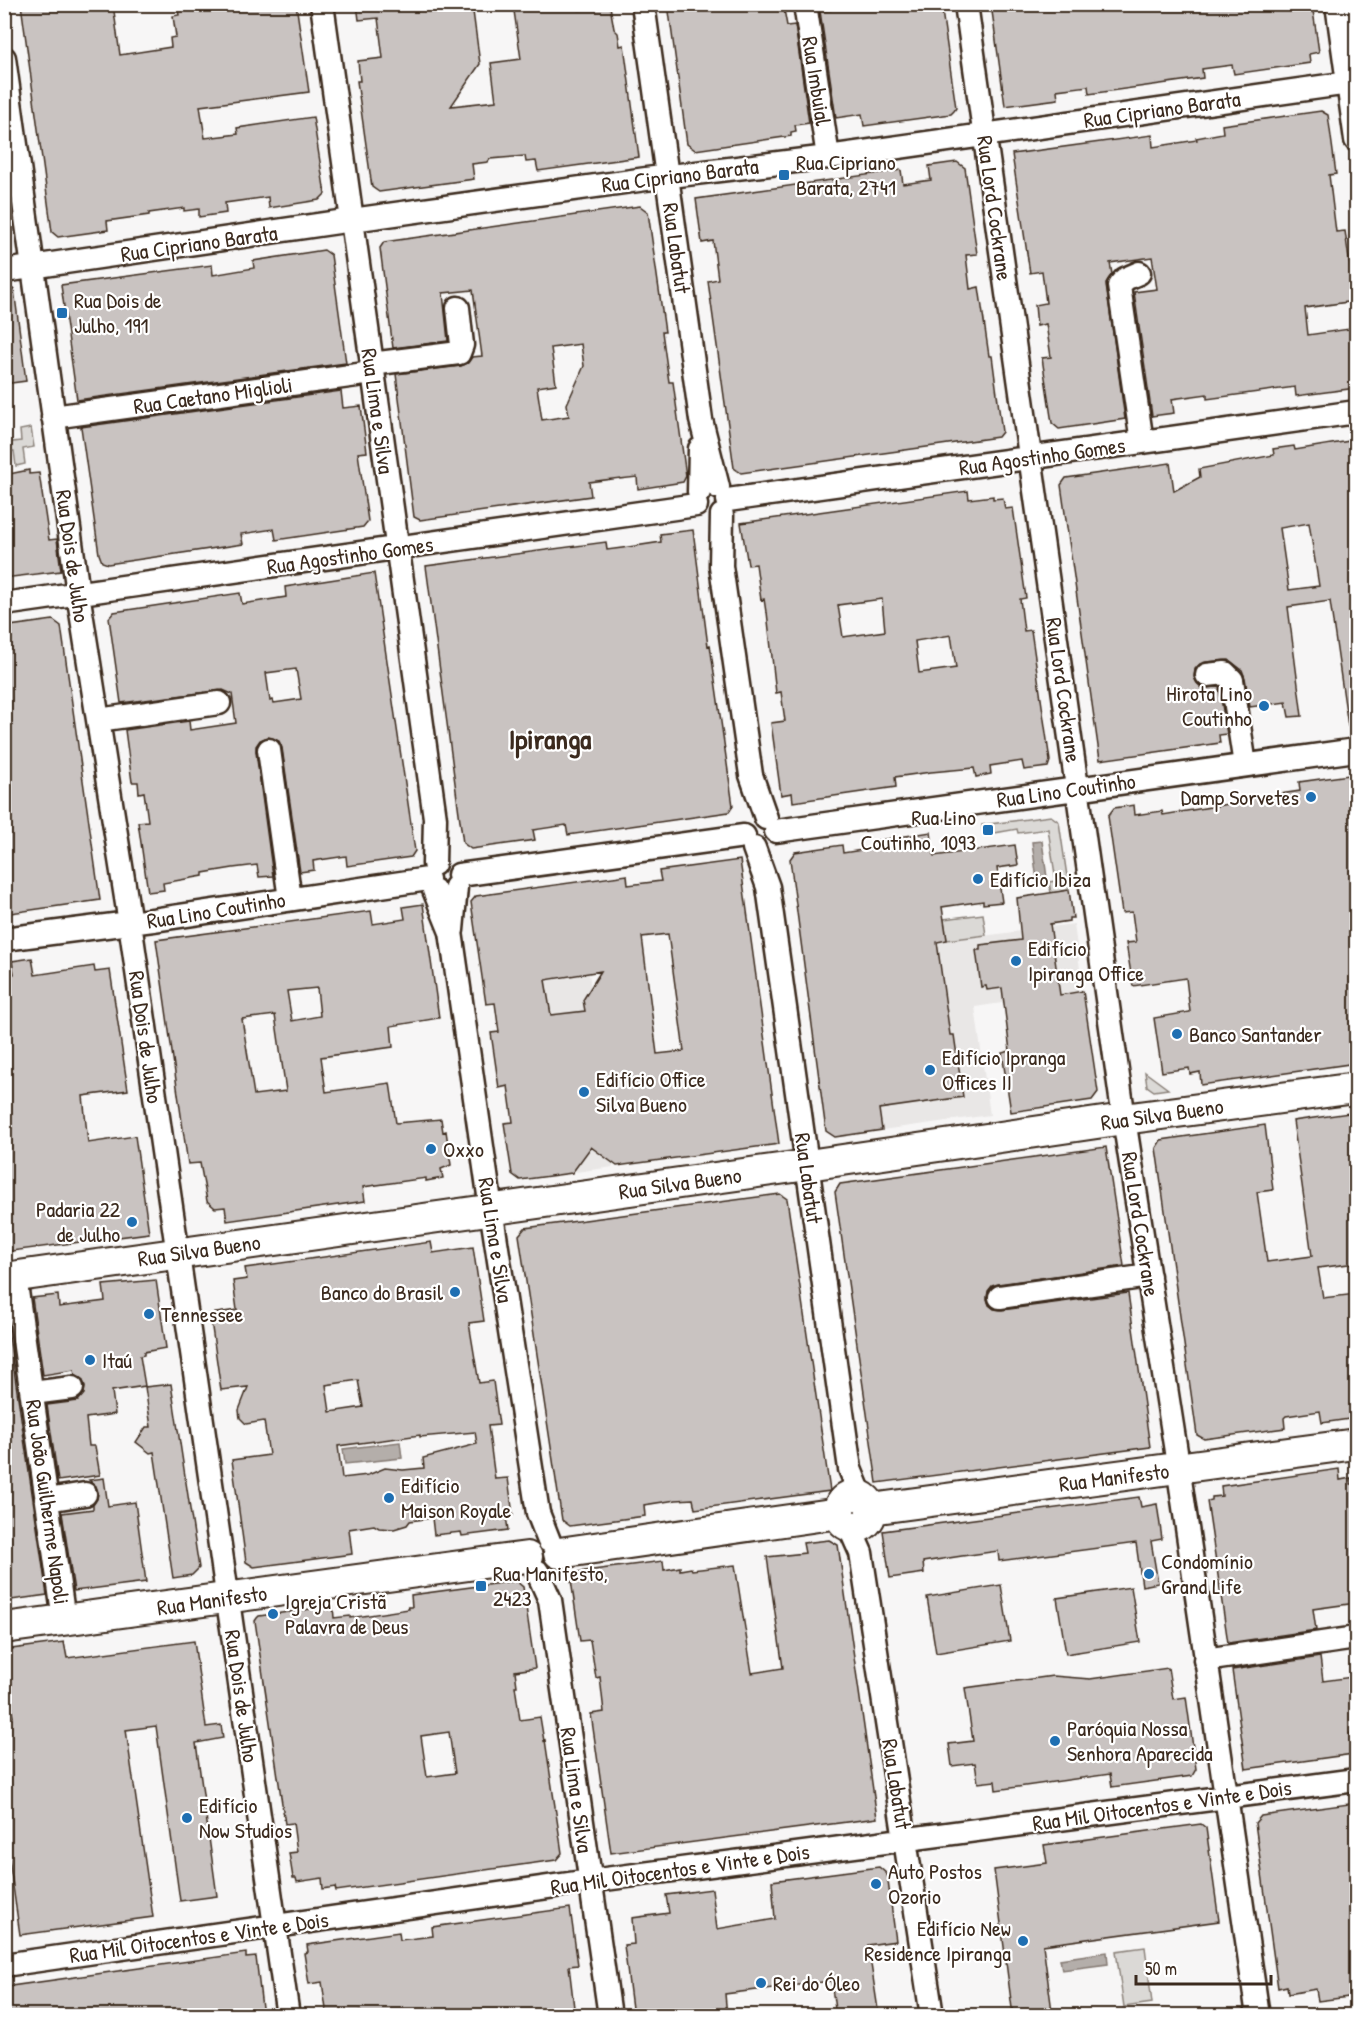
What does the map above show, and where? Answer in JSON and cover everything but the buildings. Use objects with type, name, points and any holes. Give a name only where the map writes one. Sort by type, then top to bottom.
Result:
[{"type":"main road","name":"Rua Silva Bueno","points":[[10,1277],[1356,1088]]},
{"type":"main road","name":"Rua Manifesto","points":[[4,1628],[855,1510],[1356,1444]]},
{"type":"street","name":"Rua Lima e Silva","points":[[322,4],[490,1209],[538,1513],[610,2016]]},
{"type":"street","name":"Rua Labatut","points":[[643,4],[711,502],[808,1166],[861,1553],[932,2016]]},
{"type":"street","name":"Rua Imbuial","points":[[805,4],[828,157]]},
{"type":"street","name":"Rua Lord Cockrane","points":[[966,4],[1124,1119],[1178,1468],[1258,2016]]},
{"type":"street","points":[[1337,4],[1352,82],[1356,140]]},
{"type":"street","name":"Rua Dois de Julho","points":[[4,58],[78,594],[130,923],[288,2016]]},
{"type":"street","name":"Rua Cipriano Barata","points":[[4,271],[352,220],[668,176],[828,157],[1352,82]]},
{"type":"street","points":[[1139,273],[1125,279],[1119,286],[1142,442]]},
{"type":"street","name":"Rua Caetano Miglioli","points":[[53,417],[372,369],[459,353],[462,345],[458,308]]},
{"type":"street","name":"Rua Agostinho Gomes","points":[[4,604],[1356,412]]},
{"type":"street","points":[[1207,675],[1225,673],[1232,680],[1245,765]]},
{"type":"street","points":[[98,720],[219,703]]},
{"type":"street","points":[[269,750],[290,899]]},
{"type":"street","name":"Rua Lino Coutinho","points":[[4,939],[1356,750]]},
{"type":"street","points":[[1000,1297],[1149,1276]]},
{"type":"street","name":"Rua João Guilherme Napoli","points":[[10,1277],[32,1393],[64,1620]]},
{"type":"street","points":[[32,1393],[72,1388]]},
{"type":"street","points":[[47,1500],[85,1494]]},
{"type":"street","points":[[1206,1660],[1356,1638]]},
{"type":"street","name":"Rua Mil Oitocentos e Vinte e Dois","points":[[4,1965],[590,1881],[1356,1780]]},
{"type":"shaded area","points":[[31,428],[34,447],[23,449],[25,464],[16,466],[14,451],[6,451],[5,443],[21,441],[20,430]]},
{"type":"shaded area","points":[[1051,816],[1059,822],[1069,890],[1051,893],[1049,882],[1056,881],[1048,829],[1018,833],[1017,829],[983,835],[982,825]]},
{"type":"shaded area","points":[[1042,841],[1047,878],[1037,880],[1032,842]]},
{"type":"shaded area","points":[[983,914],[986,935],[947,940],[944,919]]},
{"type":"shaded area","points":[[1074,924],[1083,991],[975,1007],[990,1115],[882,1130],[868,1021],[947,1010],[937,942]]},
{"type":"shaded area","points":[[589,973],[613,1167],[576,1172],[545,980]]},
{"type":"shaded area","points":[[1145,1072],[1168,1089],[1154,1091],[1147,1086]]},
{"type":"shaded area","points":[[400,1442],[402,1458],[345,1464],[343,1449]]},
{"type":"shaded area","points":[[1145,1947],[1152,2003],[1124,2007],[1116,1951]]},
{"type":"shaded area","points":[[1107,1952],[1108,1964],[1062,1970],[1060,1959]]},
{"type":"place","name":"Rua Cipriano Barata, 2741","points":[[784,175]]},
{"type":"place","name":"Rua Dois de Julho, 191","points":[[62,313]]},
{"type":"place","name":"Hirota Lino Coutinho","points":[[1264,706]]},
{"type":"place","name":"Damp Sorvetes","points":[[1311,797]]},
{"type":"place","name":"Rua Lino Coutinho, 1093","points":[[988,830]]},
{"type":"place","name":"Edifício Ibiza","points":[[978,879]]},
{"type":"place","name":"Edifício Ipiranga Office","points":[[1016,961]]},
{"type":"place","name":"Banco Santander","points":[[1177,1034]]},
{"type":"place","name":"Edifício Ipranga Offices II","points":[[930,1070]]},
{"type":"place","name":"Edifício Office Silva Bueno","points":[[584,1092]]},
{"type":"place","name":"Oxxo","points":[[431,1149]]},
{"type":"place","name":"Padaria 22 de Julho","points":[[132,1222]]},
{"type":"place","name":"Banco do Brasil","points":[[455,1292]]},
{"type":"place","name":"Tennessee","points":[[149,1314]]},
{"type":"place","name":"Itaú","points":[[90,1360]]},
{"type":"place","name":"Edifício Maison Royale","points":[[389,1498]]},
{"type":"place","name":"Condomínio Grand Life","points":[[1149,1574]]},
{"type":"place","name":"Rua Manifesto, 2423","points":[[481,1586]]},
{"type":"place","name":"Igreja Cristã Palavra de Deus","points":[[273,1614]]},
{"type":"place","name":"Paróquia Nossa Senhora Aparecida","points":[[1055,1741]]},
{"type":"place","name":"Edifício Now Studios","points":[[187,1818]]},
{"type":"place","name":"Auto Postos Ozorio","points":[[876,1884]]},
{"type":"place","name":"Edifício New Residence Ipiranga","points":[[1023,1941]]},
{"type":"place","name":"Rei do Óleo","points":[[761,1983]]},
{"type":"district","name":"Ipiranga","points":[[550,739]]}]
